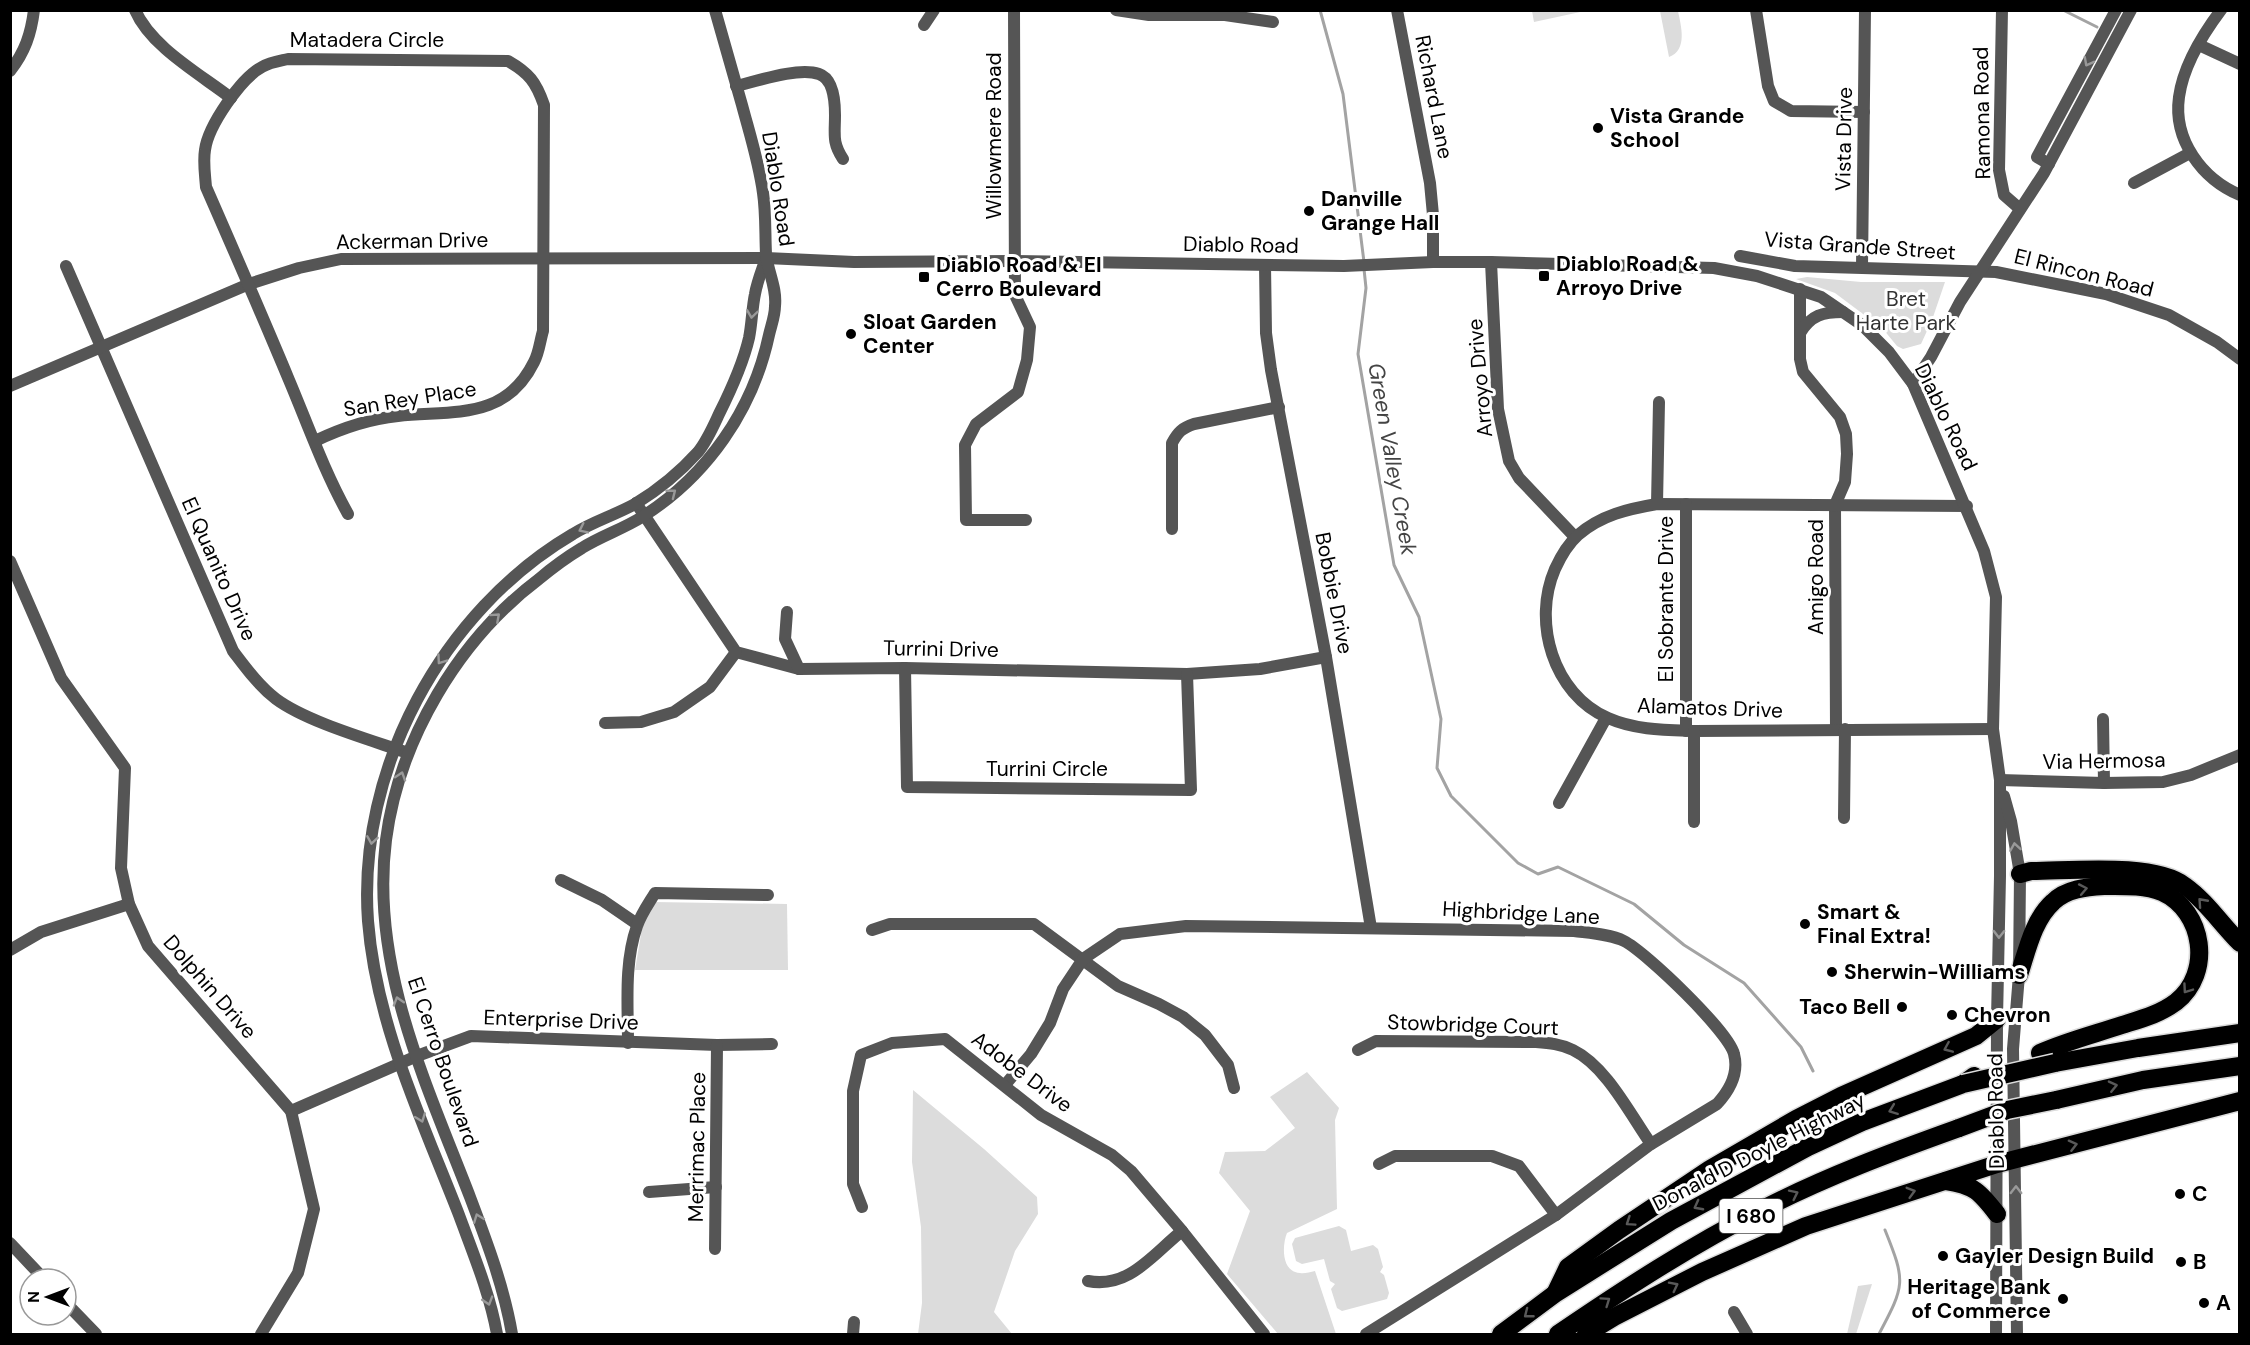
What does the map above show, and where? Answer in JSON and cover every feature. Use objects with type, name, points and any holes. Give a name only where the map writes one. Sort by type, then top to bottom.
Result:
[{"type":"highway","points":[[2019,874],[2031,871],[2137,870],[2170,877],[2199,898],[2240,943]]},
{"type":"highway","points":[[2019,975],[2036,924],[2044,911],[2054,901],[2079,889],[2139,887],[2163,893],[2186,910],[2198,936],[2199,963],[2195,977],[2178,1000],[2152,1015],[2048,1058]]},
{"type":"highway","points":[[1556,1293],[1568,1267],[1710,1169],[1796,1119],[1841,1096],[1976,1036],[1997,1018]]},
{"type":"highway","name":"Donald D Doyle Highway","points":[[1501,1335],[1556,1293],[1671,1221],[1808,1147],[1862,1122],[1969,1079],[2048,1058],[2232,1034]]},
{"type":"highway","name":"I 680","points":[[1558,1335],[1616,1294],[1685,1251],[1761,1210],[1824,1180],[1899,1149],[2007,1110],[2143,1080],[2235,1066]]},
{"type":"highway","points":[[1586,1335],[1665,1290],[1777,1238],[1875,1202],[1997,1164],[2240,1101]]},
{"type":"highway","points":[[1946,1181],[1966,1184],[1985,1199],[1997,1214]]},
{"type":"street","points":[[10,71],[25,50],[32,28],[34,10]]},
{"type":"street","points":[[135,10],[140,22],[160,44],[231,98]]},
{"type":"street","name":"Diablo Road","points":[[715,10],[758,162],[764,197],[766,258],[854,262],[1013,261],[1344,266],[1491,262],[1714,268],[1757,276],[1821,297],[1862,326],[1889,352],[1913,384],[1967,506],[1984,551],[1996,597],[1993,729],[2000,780],[2011,821],[2019,874],[2019,975],[2013,1049],[2018,1335]]},
{"type":"street","points":[[924,25],[934,10]]},
{"type":"street","name":"Willowmere Road","points":[[1014,10],[1013,261],[1015,295],[1030,327],[1027,360],[1018,392],[976,423],[965,445],[966,519],[1026,519]]},
{"type":"street","points":[[1116,10],[1149,15],[1225,15],[1274,22]]},
{"type":"street","name":"Richard Lane","points":[[1397,10],[1430,183],[1433,262]]},
{"type":"street","points":[[1756,10],[1768,86],[1774,101],[1791,111],[1864,112]]},
{"type":"street","name":"Vista Drive","points":[[1863,267],[1865,10]]},
{"type":"street","name":"Ramona Road","points":[[2002,10],[1999,170],[2004,195],[2019,208]]},
{"type":"street","points":[[2049,164],[2037,157],[2116,10]]},
{"type":"street","points":[[1913,384],[1931,357],[1960,302],[2049,164],[2131,10]]},
{"type":"street","points":[[2221,10],[2199,45],[2184,77],[2179,98],[2179,119],[2190,153],[2214,180],[2240,195]]},
{"type":"street","points":[[2199,45],[2240,64]]},
{"type":"street","name":"Matadera Circle","points":[[348,514],[206,186],[205,149],[209,134],[231,98],[261,67],[288,59],[489,59],[508,61],[524,70],[537,84],[544,105],[542,258]]},
{"type":"street","points":[[736,86],[786,74],[819,74],[832,89],[835,112],[834,146],[843,159]]},
{"type":"street","points":[[2134,183],[2190,153]]},
{"type":"street","name":"Vista Grande Street","points":[[1740,256],[1795,266],[1979,272]]},
{"type":"street","name":"San Rey Place","points":[[315,441],[364,421],[479,410],[503,400],[521,384],[535,360],[543,331],[542,258]]},
{"type":"street","name":"Ackerman Drive","points":[[10,386],[249,284],[291,270],[341,259],[766,258]]},
{"type":"street","name":"El Cerro Boulevard","points":[[497,1335],[475,1258],[400,1063],[379,991],[368,918],[368,867],[380,794],[395,749],[418,696],[475,614],[525,568],[572,534],[636,503],[671,479],[700,450],[732,387],[748,340],[755,291],[766,258]]},
{"type":"street","name":"El Cerro Boulevard","points":[[512,1335],[491,1251],[397,998],[384,917],[383,893],[386,841],[394,798],[408,753],[432,704],[452,672],[487,626],[535,581],[581,548],[643,516],[687,482],[731,429],[749,396],[763,359],[776,305],[766,258]]},
{"type":"street","name":"Arroyo Drive","points":[[1491,262],[1498,409],[1509,461],[1519,478],[1575,537]]},
{"type":"street","name":"Bobbie Drive","points":[[1265,265],[1266,333],[1271,370],[1326,657],[1371,928]]},
{"type":"street","name":"El Quanito Drive","points":[[66,266],[99,347],[233,651],[256,681],[277,699],[302,713],[408,753]]},
{"type":"street","name":"El Rincon Road","points":[[1979,272],[1996,272],[2096,292],[2154,309],[2217,342],[2240,359]]},
{"type":"street","name":"Amigo Road","points":[[1800,290],[1800,359],[1803,372],[1840,417],[1846,434],[1845,482],[1835,505],[1844,818]]},
{"type":"street","points":[[1800,333],[1812,317],[1829,312],[1843,312]]},
{"type":"street","points":[[1658,504],[1659,402]]},
{"type":"street","points":[[1172,529],[1172,443],[1178,433],[1194,424],[1279,406]]},
{"type":"street","points":[[605,723],[641,722],[674,712],[710,687],[736,652],[636,503]]},
{"type":"street","name":"Alamatos Drive","points":[[1967,506],[1658,504],[1620,511],[1593,523],[1575,537],[1560,559],[1552,577],[1546,601],[1547,639],[1554,661],[1575,694],[1606,718],[1628,726],[1690,731],[1993,729]]},
{"type":"street","name":"El Sobrante Drive","points":[[1686,504],[1690,731],[1695,822]]},
{"type":"street","name":"Dolphin Drive","points":[[10,561],[61,678],[125,768],[121,868],[129,904],[148,946],[291,1111],[314,1209],[298,1274],[261,1335]]},
{"type":"street","points":[[787,612],[785,639],[799,669]]},
{"type":"street","name":"Turrini Drive","points":[[736,652],[799,669],[905,668],[1187,674],[1260,669],[1326,657]]},
{"type":"street","name":"Turrini Circle","points":[[905,668],[907,787],[1191,790],[1187,674]]},
{"type":"street","points":[[1559,803],[1606,718]]},
{"type":"street","points":[[2103,719],[2103,783]]},
{"type":"street","name":"Via Hermosa","points":[[2000,780],[2163,782],[2178,779],[2240,755]]},
{"type":"street","name":"Diablo Road","points":[[1996,1335],[2000,780]]},
{"type":"street","points":[[2000,876],[2019,874]]},
{"type":"street","points":[[561,880],[602,900],[637,924]]},
{"type":"street","points":[[628,1043],[628,976],[631,950],[637,924],[655,893],[768,894]]},
{"type":"street","points":[[10,950],[41,932],[129,904]]},
{"type":"street","points":[[872,930],[890,924],[1034,924],[1118,986],[1183,1017],[1205,1035],[1228,1065],[1234,1088]]},
{"type":"street","name":"Highbridge Lane","points":[[1005,1085],[1031,1054],[1050,1023],[1063,989],[1083,959],[1120,934],[1186,926],[1371,928],[1574,931],[1624,941],[1646,957],[1719,1029],[1731,1047],[1735,1066],[1730,1087],[1717,1104],[1651,1144],[1556,1215],[1366,1335]]},
{"type":"street","name":"Enterprise Drive","points":[[291,1111],[400,1063],[471,1036],[628,1043],[772,1044]]},
{"type":"street","name":"Adobe Drive","points":[[862,1207],[853,1184],[853,1092],[861,1055],[892,1043],[945,1040],[1041,1115],[1118,1160],[1131,1171],[1182,1230],[1264,1335]]},
{"type":"street","name":"Stowbridge Court","points":[[1358,1050],[1376,1041],[1536,1042],[1570,1048],[1584,1056],[1601,1072],[1651,1144]]},
{"type":"street","name":"Merrimac Place","points":[[715,1249],[717,1045]]},
{"type":"street","points":[[1379,1164],[1395,1156],[1492,1156],[1519,1166],[1556,1215]]},
{"type":"street","points":[[649,1192],[716,1187]]},
{"type":"street","points":[[1088,1281],[1101,1284],[1128,1277],[1182,1230]]},
{"type":"street","points":[[10,1243],[33,1267]]},
{"type":"street","points":[[1734,1312],[1747,1335]]},
{"type":"street","points":[[78,1316],[96,1335]]},
{"type":"green space","points":[[1532,10],[1585,11],[1534,22]]},
{"type":"green space","points":[[1660,11],[1678,11],[1681,43],[1675,54],[1669,57]]},
{"type":"green space","name":"Bret Harte Park","points":[[1807,277],[1861,282],[1945,282],[1921,344],[1903,349],[1897,346],[1883,329],[1835,293],[1796,279]]},
{"type":"green space","points":[[654,902],[787,904],[788,970],[635,970],[643,922]]},
{"type":"green space","points":[[1307,1072],[1339,1108],[1335,1120],[1337,1209],[1287,1233],[1284,1257],[1289,1268],[1294,1271],[1303,1273],[1315,1271],[1336,1334],[1278,1334],[1227,1274],[1250,1211],[1219,1173],[1225,1152],[1265,1151],[1295,1128],[1270,1097]]},
{"type":"green space","points":[[913,1090],[1037,1197],[1038,1214],[1015,1251],[994,1312],[1012,1334],[918,1334],[922,1303],[921,1227],[912,1162]]},
{"type":"green space","points":[[1339,1226],[1346,1230],[1351,1251],[1373,1245],[1378,1249],[1383,1267],[1380,1272],[1384,1275],[1389,1293],[1387,1299],[1342,1311],[1337,1308],[1331,1289],[1335,1284],[1330,1281],[1324,1259],[1302,1264],[1296,1261],[1292,1244],[1295,1238]]},
{"type":"green space","points":[[1872,1284],[1856,1334],[1847,1334],[1858,1286]]},
{"type":"waterway","name":"Green Valley Creek","points":[[1320,10],[1343,94],[1364,262]]},
{"type":"waterway","points":[[2063,10],[2097,27]]},
{"type":"waterway","name":"Green Valley Creek","points":[[1364,269],[1366,288],[1358,354],[1394,565],[1419,617],[1441,719],[1437,768],[1451,796],[1518,863],[1538,874],[1558,867],[1634,904],[1684,945],[1744,983],[1801,1047],[1813,1071]]},
{"type":"waterway","name":"Green Valley Creek","points":[[1879,1334],[1894,1304],[1900,1283],[1897,1261],[1885,1230]]},
{"type":"place","name":"Vista Grande School","points":[[1598,128]]},
{"type":"place","name":"Danville Grange Hall","points":[[1309,211]]},
{"type":"place","name":"Diablo Road & Arroyo Drive","points":[[1544,276]]},
{"type":"place","name":"Diablo Road & El Cerro Boulevard","points":[[924,277]]},
{"type":"place","name":"Sloat Garden Center","points":[[851,334]]},
{"type":"place","name":"Smart & Final Extra!","points":[[1805,924]]},
{"type":"place","name":"Sherwin-Williams","points":[[1832,972]]},
{"type":"place","name":"Taco Bell","points":[[1902,1007]]},
{"type":"place","name":"Chevron","points":[[1952,1015]]},
{"type":"place","name":"C","points":[[2180,1194]]},
{"type":"place","name":"Gayler Design Build","points":[[1943,1256]]},
{"type":"place","name":"B","points":[[2181,1262]]},
{"type":"place","name":"Heritage Bank of Commerce","points":[[2063,1299]]},
{"type":"place","name":"A","points":[[2204,1303]]}]
